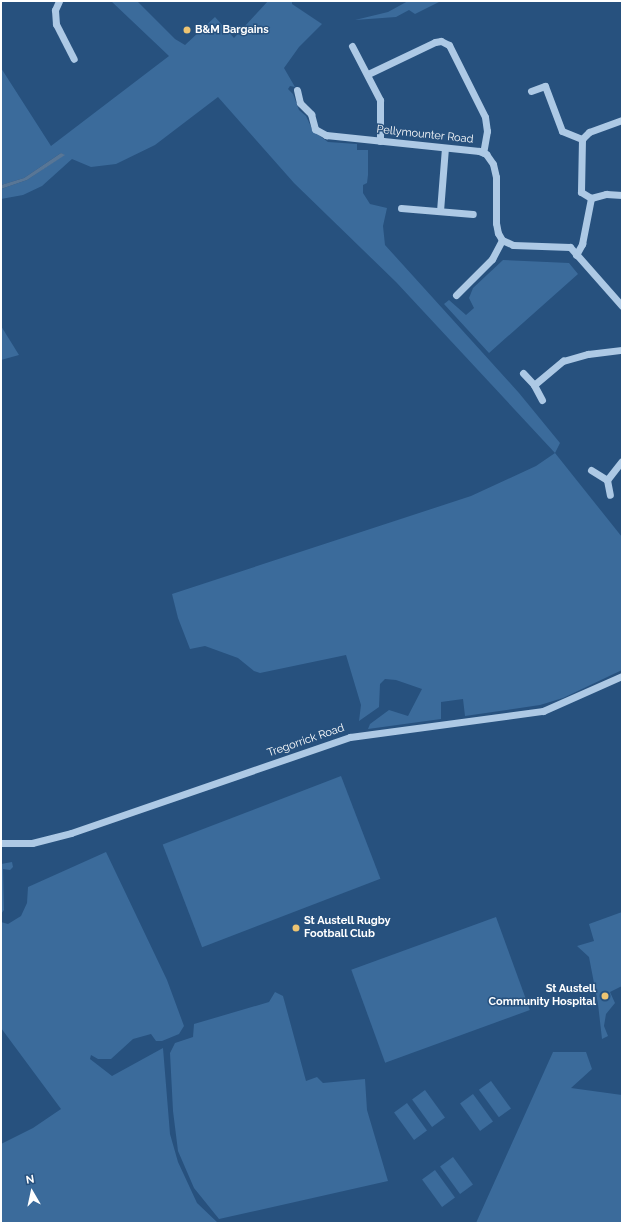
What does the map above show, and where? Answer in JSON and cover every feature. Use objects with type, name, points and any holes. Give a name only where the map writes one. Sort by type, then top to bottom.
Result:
[{"type":"street","points":[[59,1],[55,10],[56,24],[74,59]]},
{"type":"street","points":[[368,74],[435,42],[441,41],[449,45],[485,117],[486,131],[482,153]]},
{"type":"street","points":[[352,46],[368,74],[380,100],[380,141]]},
{"type":"street","points":[[531,91],[545,86],[562,131],[582,140]]},
{"type":"street","name":"Pellymounter Road","points":[[297,90],[300,103],[309,111],[315,129],[321,133],[482,153],[490,159],[496,177],[496,224],[498,233],[502,240]]},
{"type":"street","points":[[622,120],[589,132],[582,140],[581,192],[591,198],[606,194],[622,194]]},
{"type":"street","points":[[440,211],[445,148]]},
{"type":"street","points":[[576,255],[582,244],[591,198]]},
{"type":"street","points":[[402,208],[473,214]]},
{"type":"street","points":[[456,296],[492,259],[502,240],[513,245],[570,248],[622,306]]},
{"type":"street","points":[[534,385],[563,361],[574,356],[622,350]]},
{"type":"street","points":[[523,373],[534,385],[542,400]]},
{"type":"street","points":[[607,480],[622,461]]},
{"type":"street","points":[[591,470],[607,480],[610,495]]},
{"type":"street","name":"Tregorrick Road","points":[[1,843],[32,843],[71,833],[350,737],[543,711],[622,676]]},
{"type":"shaded area","points":[[111,1],[137,1],[175,39],[185,45],[215,17],[234,38],[268,1],[292,1],[292,4],[322,24],[299,47],[284,68],[295,87],[290,86],[288,89],[293,94],[299,110],[306,116],[313,131],[328,142],[357,144],[357,150],[368,150],[368,175],[367,183],[363,185],[363,193],[370,204],[387,208],[383,226],[385,245],[519,393],[560,443],[555,453],[396,282],[294,183],[218,97],[155,145],[116,164],[91,167],[72,159],[42,186],[23,195],[1,199],[1,189],[27,180],[64,155],[61,153],[24,178],[1,185],[1,68],[51,146],[169,56]]},
{"type":"shaded area","points":[[408,1],[441,1],[415,14],[409,10],[396,17],[355,20],[388,12]]},
{"type":"shaded area","points":[[61,153],[65,155],[27,180],[1,189],[1,185],[24,178]]},
{"type":"shaded area","points":[[503,260],[569,263],[578,274],[489,353],[444,304],[449,300],[466,315],[474,308],[469,298],[473,288]]},
{"type":"shaded area","points":[[1,326],[19,355],[1,360]]},
{"type":"shaded area","points":[[555,453],[622,537],[622,670],[563,698],[540,705],[465,716],[463,699],[441,702],[441,719],[368,729],[370,724],[389,710],[408,716],[422,689],[396,680],[385,679],[380,684],[379,707],[359,721],[361,705],[346,655],[260,673],[254,671],[238,658],[205,646],[190,649],[178,618],[172,594],[471,496],[536,466]]},
{"type":"shaded area","points":[[341,776],[380,879],[202,947],[163,844]]},
{"type":"shaded area","points":[[106,852],[167,980],[184,1026],[179,1034],[162,1041],[156,1041],[151,1034],[133,1039],[111,1059],[98,1059],[91,1055],[90,1059],[112,1076],[163,1048],[170,1134],[178,1162],[197,1203],[218,1223],[1,1223],[1,1144],[33,1128],[61,1109],[1,1028],[1,922],[8,924],[21,916],[27,903],[28,887]]},
{"type":"shaded area","points":[[12,862],[13,867],[10,870],[3,869],[4,910],[1,914],[1,864]]},
{"type":"shaded area","points":[[622,912],[622,986],[610,992],[615,1003],[606,1014],[604,1026],[608,1036],[602,1039],[598,1004],[589,957],[577,946],[594,941],[589,924]]},
{"type":"shaded area","points":[[496,917],[530,1010],[385,1063],[351,970]]},
{"type":"shaded area","points":[[275,992],[283,996],[306,1081],[317,1077],[323,1083],[365,1079],[367,1110],[388,1181],[219,1219],[194,1188],[178,1151],[173,1111],[170,1053],[175,1043],[193,1037],[194,1024],[269,1002]]},
{"type":"shaded area","points":[[553,1052],[586,1052],[592,1069],[571,1088],[622,1095],[622,1223],[476,1223]]},
{"type":"shaded area","points":[[491,1081],[511,1109],[499,1117],[479,1090]]},
{"type":"shaded area","points":[[425,1090],[445,1118],[432,1127],[412,1099]]},
{"type":"shaded area","points":[[473,1094],[493,1122],[480,1131],[460,1103]]},
{"type":"shaded area","points":[[407,1103],[427,1131],[414,1140],[394,1112]]},
{"type":"shaded area","points":[[453,1157],[473,1185],[460,1194],[440,1166]]},
{"type":"shaded area","points":[[435,1170],[455,1198],[442,1207],[422,1179]]},
{"type":"place","name":"B&M Bargains","points":[[187,30]]},
{"type":"place","name":"St Austell Rugby Football Club","points":[[296,928]]},
{"type":"place","name":"St Austell Community Hospital","points":[[605,996]]}]
